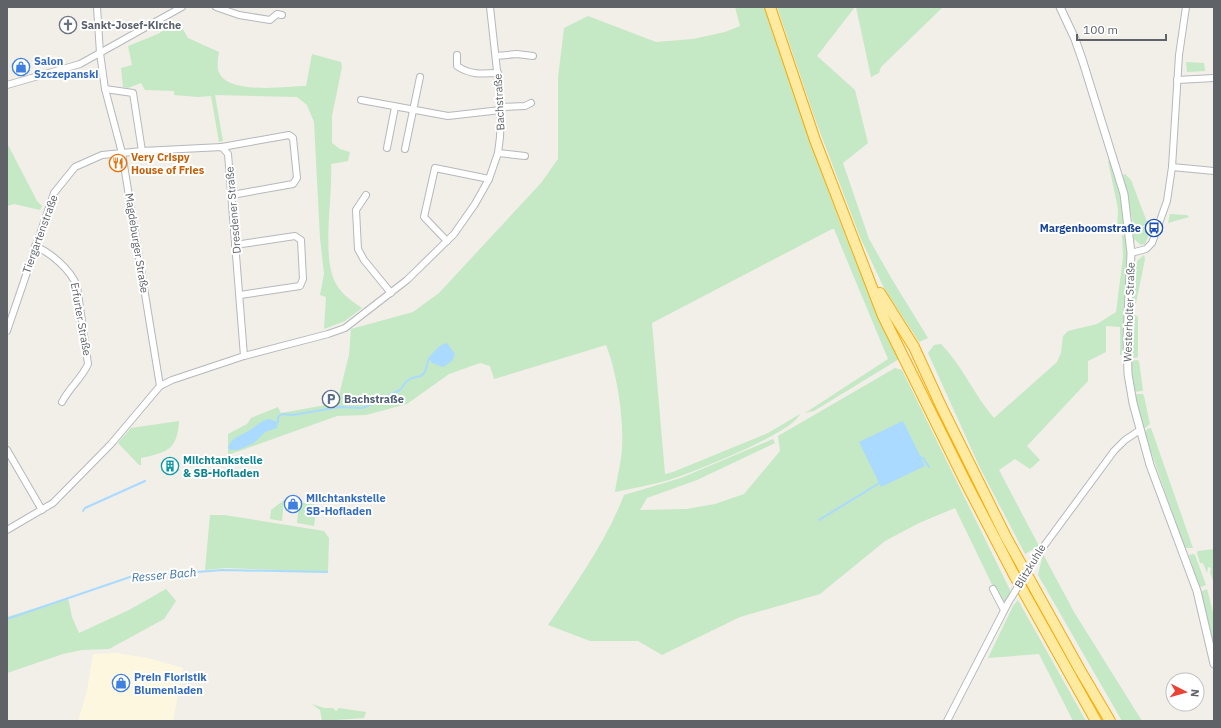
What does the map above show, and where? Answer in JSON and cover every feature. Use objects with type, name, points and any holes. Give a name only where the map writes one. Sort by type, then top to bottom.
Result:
[{"type":"highway","points":[[770,7],[815,140],[864,263],[883,316],[965,481],[1013,573],[1096,721]]},
{"type":"highway","points":[[864,263],[884,300],[902,326],[914,348],[1006,537],[1110,721]]},
{"type":"street","name":"Magdeburger Straße","points":[[97,7],[100,53],[105,89],[122,153],[160,386]]},
{"type":"street","points":[[7,85],[80,64],[182,7]]},
{"type":"street","points":[[216,7],[239,15],[270,20],[276,14],[282,15]]},
{"type":"street","name":"Bachstraße","points":[[7,530],[53,503],[111,444],[160,386],[172,380],[244,356],[328,334],[345,328],[391,293],[454,234],[475,204],[489,179],[498,153],[501,109],[490,7]]},
{"type":"street","name":"Westerholter Straße","points":[[1060,7],[1075,39],[1124,194],[1131,253],[1127,356],[1133,403],[1150,465],[1196,591],[1214,664]]},
{"type":"street","points":[[1131,253],[1146,249],[1152,243],[1167,201],[1172,167],[1177,80],[1186,7]]},
{"type":"street","points":[[496,56],[517,54],[533,56]]},
{"type":"street","points":[[457,55],[457,66],[465,71],[484,74],[498,73]]},
{"type":"street","points":[[405,149],[420,77]]},
{"type":"street","points":[[1177,80],[1214,78]]},
{"type":"street","points":[[105,89],[133,93],[142,151]]},
{"type":"street","points":[[361,100],[448,116],[524,106],[531,103]]},
{"type":"street","points":[[387,148],[394,107]]},
{"type":"street","points":[[122,153],[222,147],[289,135],[293,138],[297,178],[293,184],[232,195]]},
{"type":"street","name":"Dresdener Straße","points":[[222,147],[228,154],[244,356]]},
{"type":"street","name":"Tiergartenstraße","points":[[7,331],[54,193],[75,167],[102,155],[122,153]]},
{"type":"street","points":[[498,153],[525,156]]},
{"type":"street","points":[[1172,167],[1214,171]]},
{"type":"street","points":[[447,241],[424,217],[434,168],[489,179]]},
{"type":"street","points":[[366,195],[356,210],[358,249],[364,260],[391,293]]},
{"type":"street","points":[[235,245],[295,236],[301,240],[303,279],[300,286],[240,295]]},
{"type":"street","name":"Erfurter Straße","points":[[35,246],[46,251],[73,277],[77,286],[88,364],[86,370],[66,393],[62,402]]},
{"type":"street","name":"Blitzkuhle","points":[[947,721],[1004,610],[1038,554],[1114,451],[1125,440],[1140,430]]},
{"type":"street","points":[[7,450],[42,510]]},
{"type":"street","points":[[993,589],[1004,610]]},
{"type":"shaded area","points":[[116,653],[148,658],[183,668],[173,721],[78,721],[87,691],[93,654]]},
{"type":"green space","points":[[735,7],[764,7],[826,185],[879,316],[899,359],[814,411],[805,413],[888,359],[834,229],[832,229],[652,323],[665,474],[768,433],[800,414],[793,422],[780,431],[740,452],[681,476],[662,482],[615,492],[621,454],[622,424],[619,396],[606,345],[494,379],[490,366],[480,363],[449,374],[407,404],[366,415],[337,416],[228,455],[228,434],[247,424],[251,418],[278,407],[281,413],[337,403],[349,355],[351,329],[413,312],[439,293],[541,183],[558,159],[558,78],[564,28],[588,16],[656,42],[693,39],[725,32],[740,26]]},
{"type":"green space","points":[[777,7],[855,7],[817,56],[855,90],[868,143],[843,163],[869,239],[928,338],[919,342],[884,288],[860,237],[815,119]]},
{"type":"green space","points":[[856,7],[943,7],[881,67],[879,73],[871,77]]},
{"type":"green space","points":[[178,21],[188,38],[219,52],[218,70],[223,78],[232,83],[258,88],[306,86],[312,54],[341,62],[342,67],[332,116],[332,143],[340,149],[350,152],[348,161],[331,164],[328,239],[329,254],[331,268],[336,284],[346,296],[362,308],[345,321],[324,329],[326,297],[320,295],[324,274],[320,238],[314,122],[307,105],[297,97],[215,95],[223,141],[219,142],[211,96],[198,97],[174,95],[174,91],[145,90],[141,83],[128,88],[123,87],[121,68],[132,65],[128,46],[158,34]]},
{"type":"green space","points":[[1186,62],[1204,63],[1205,71],[1187,72]]},
{"type":"green space","points":[[7,143],[37,201],[42,206],[40,210],[14,204],[7,206]]},
{"type":"green space","points":[[1111,160],[1122,196],[1125,225],[1117,233],[1118,209],[1108,161]]},
{"type":"green space","points":[[1125,174],[1131,180],[1147,222],[1146,225],[1134,228],[1123,175]]},
{"type":"green space","points":[[1170,214],[1187,215],[1189,217],[1168,223]]},
{"type":"green space","points":[[1143,227],[1148,228],[1150,232],[1145,244],[1141,245],[1134,239],[1133,231]]},
{"type":"green space","points":[[1122,235],[1125,236],[1128,252],[1124,355],[1120,355],[1120,327],[1106,326],[1106,352],[1088,361],[1088,381],[1027,446],[1040,460],[1030,469],[1015,459],[999,470],[1039,546],[1025,554],[980,468],[928,353],[934,345],[941,344],[955,361],[980,400],[994,418],[1057,362],[1061,353],[1063,336],[1068,331],[1097,324],[1116,312],[1123,257]]},
{"type":"green space","points":[[1144,255],[1145,259],[1136,303],[1133,308],[1134,268],[1138,260]]},
{"type":"green space","points":[[1134,314],[1138,317],[1137,358],[1130,357],[1131,318]]},
{"type":"green space","points":[[1131,361],[1139,361],[1143,390],[1134,392]]},
{"type":"green space","points":[[895,368],[902,370],[1010,590],[1010,594],[1004,603],[1001,603],[955,508],[919,523],[885,541],[820,594],[740,617],[662,655],[638,641],[590,641],[548,625],[580,578],[599,546],[624,495],[681,478],[773,439],[775,443],[697,480],[647,498],[640,510],[686,509],[715,504],[744,494],[780,451],[778,436]]},
{"type":"green space","points":[[1136,394],[1143,394],[1144,396],[1150,424],[1144,429],[1135,397]]},
{"type":"green space","points":[[179,421],[178,431],[173,444],[158,454],[141,458],[141,465],[139,465],[118,443],[131,428]]},
{"type":"green space","points":[[1151,428],[1193,548],[1185,548],[1144,432]]},
{"type":"green space","points":[[284,500],[282,521],[270,519],[271,510]]},
{"type":"green space","points":[[299,502],[317,505],[314,526],[297,523]]},
{"type":"green space","points":[[210,515],[224,515],[324,531],[329,538],[328,572],[226,568],[205,570]]},
{"type":"green space","points":[[1214,549],[1214,583],[1210,573],[1211,568],[1208,567],[1207,573],[1203,563],[1200,563],[1197,553],[1198,551]]},
{"type":"green space","points":[[1043,554],[1074,612],[1142,721],[1122,721],[1038,575]]},
{"type":"green space","points":[[1189,555],[1195,555],[1206,585],[1201,587],[1198,585]]},
{"type":"green space","points":[[166,589],[176,601],[164,619],[109,649],[82,650],[63,654],[7,673],[7,617],[68,598],[72,617],[79,633],[129,610]]},
{"type":"green space","points":[[1207,589],[1214,616],[1214,648],[1201,595],[1202,591]]},
{"type":"green space","points":[[1018,600],[1086,721],[1073,721],[1039,654],[988,658],[1013,606]]},
{"type":"green space","points":[[312,704],[324,708],[333,708],[336,711],[339,708],[366,712],[364,718],[322,721],[320,710]]},
{"type":"water","points":[[447,343],[455,354],[452,361],[443,367],[432,363],[429,358],[439,347]]},
{"type":"water","points":[[269,419],[278,422],[277,428],[265,432],[254,443],[238,450],[230,450],[228,448],[234,439],[261,422]]},
{"type":"water","points":[[903,421],[925,466],[881,487],[859,442]]},
{"type":"waterway","points":[[278,422],[278,417],[282,414],[293,415],[339,407],[363,408],[400,390],[406,382],[412,378],[421,376],[425,372],[429,358]]},
{"type":"waterway","points":[[919,457],[923,458],[929,467]]},
{"type":"waterway","points":[[83,511],[85,508],[145,481]]},
{"type":"waterway","points":[[819,520],[881,482]]},
{"type":"waterway","name":"Resser Bach","points":[[7,619],[130,577],[223,570],[327,572]]},
{"type":"place","name":"Sankt-Josef-Kirche","points":[[68,25]]},
{"type":"place","name":"Salon Szczepanski","points":[[21,67]]},
{"type":"place","name":"Very Crispy House of Fries","points":[[118,163]]},
{"type":"place","name":"Margenboomstraße","points":[[1154,228]]},
{"type":"place","name":"Bachstraße","points":[[331,399]]},
{"type":"place","name":"Milchtankstelle & SB-Hofladen","points":[[170,466]]},
{"type":"place","name":"Milchtankstelle SB-Hofladen","points":[[293,504]]},
{"type":"place","name":"Prein Floristik Blumenladen","points":[[121,683]]}]
